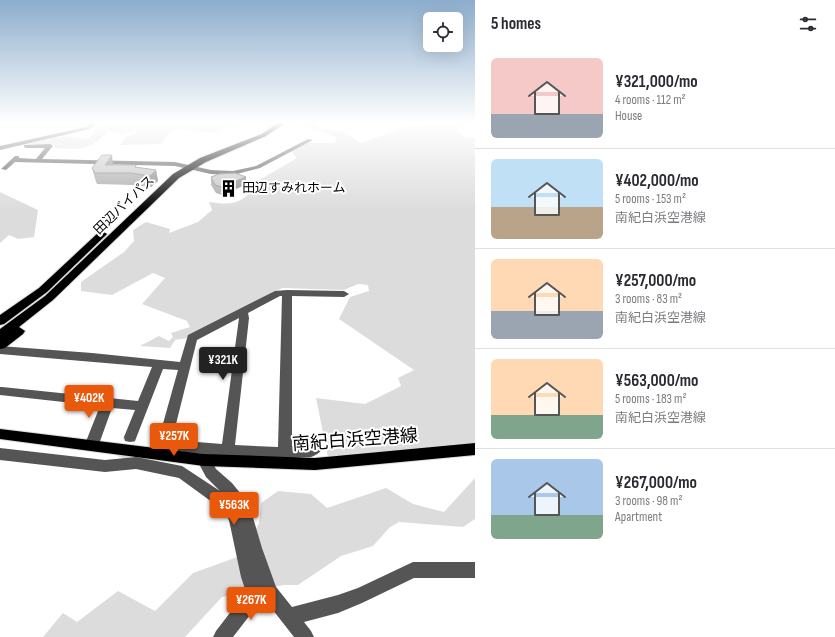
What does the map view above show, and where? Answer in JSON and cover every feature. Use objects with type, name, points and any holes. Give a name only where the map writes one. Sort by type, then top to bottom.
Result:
[{"type":"highway","points":[[0,321],[43,290],[158,183],[187,167],[220,152]]},
{"type":"highway","points":[[0,345],[33,321],[187,167]]},
{"type":"highway","name":"田辺バイパス","points":[[0,327],[47,293],[127,219],[187,167]]},
{"type":"highway","name":"田辺バイパス","points":[[0,335],[49,298],[127,219]]},
{"type":"main road","name":"南紀白浜空港線","points":[[0,434],[92,444],[204,460],[316,464],[475,449]]},
{"type":"street","points":[[38,160],[45,152]]},
{"type":"street","points":[[4,169],[15,158],[187,167],[211,172],[239,172],[258,167],[287,152]]},
{"type":"street","points":[[313,443],[316,448],[311,451],[264,453],[164,445],[192,338],[278,293],[316,295],[344,294]]},
{"type":"street","points":[[285,452],[287,293]]},
{"type":"street","points":[[228,451],[244,318],[243,311]]},
{"type":"street","points":[[0,350],[92,357],[185,367]]},
{"type":"street","points":[[130,437],[158,364]]},
{"type":"street","points":[[2,391],[142,406]]},
{"type":"street","points":[[92,444],[108,402]]},
{"type":"street","points":[[0,454],[105,466],[122,461],[182,472],[228,505],[236,518],[249,577],[262,593],[288,617],[305,637]]},
{"type":"street","points":[[204,460],[211,473],[227,488],[244,509],[254,548],[262,593]]},
{"type":"street","points":[[288,617],[338,604],[413,570],[475,570]]},
{"type":"street","points":[[222,637],[262,593]]},
{"type":"shaded area","points":[[292,152],[475,152],[475,445],[328,457],[316,398],[365,404],[401,386],[398,378],[414,370],[339,319],[350,297],[369,291],[368,285],[358,284],[344,290],[282,288],[188,338],[175,340],[170,348],[140,346],[159,336],[169,341],[173,337],[171,333],[190,327],[187,321],[142,304],[165,278],[153,273],[112,295],[81,291],[81,282],[124,252],[134,241],[133,230],[146,222],[170,229],[169,233],[198,222],[212,210],[209,202],[229,203],[239,201],[255,188],[256,182],[297,158]]},
{"type":"shaded area","points":[[0,192],[38,210],[34,237],[18,239],[9,235],[0,243]]},
{"type":"shaded area","points":[[475,478],[475,519],[463,527],[399,522],[390,527],[373,546],[341,556],[298,585],[284,585],[222,597],[185,637],[43,637],[63,613],[77,622],[118,591],[155,611],[193,573],[243,555],[259,523],[261,503],[278,491],[311,494],[327,508],[386,488],[413,504],[444,512]]},
{"type":"building","points":[[102,155],[112,155],[105,165],[136,165],[135,167],[156,170],[150,176],[131,173],[95,173],[92,168]]},
{"type":"building","points":[[235,173],[246,177],[221,187],[215,185],[211,177],[219,174]]},
{"type":"tunnel","points":[[123,458],[130,437]]},
{"type":"place","name":"田辺すみれホーム","points":[[229,188]]}]
